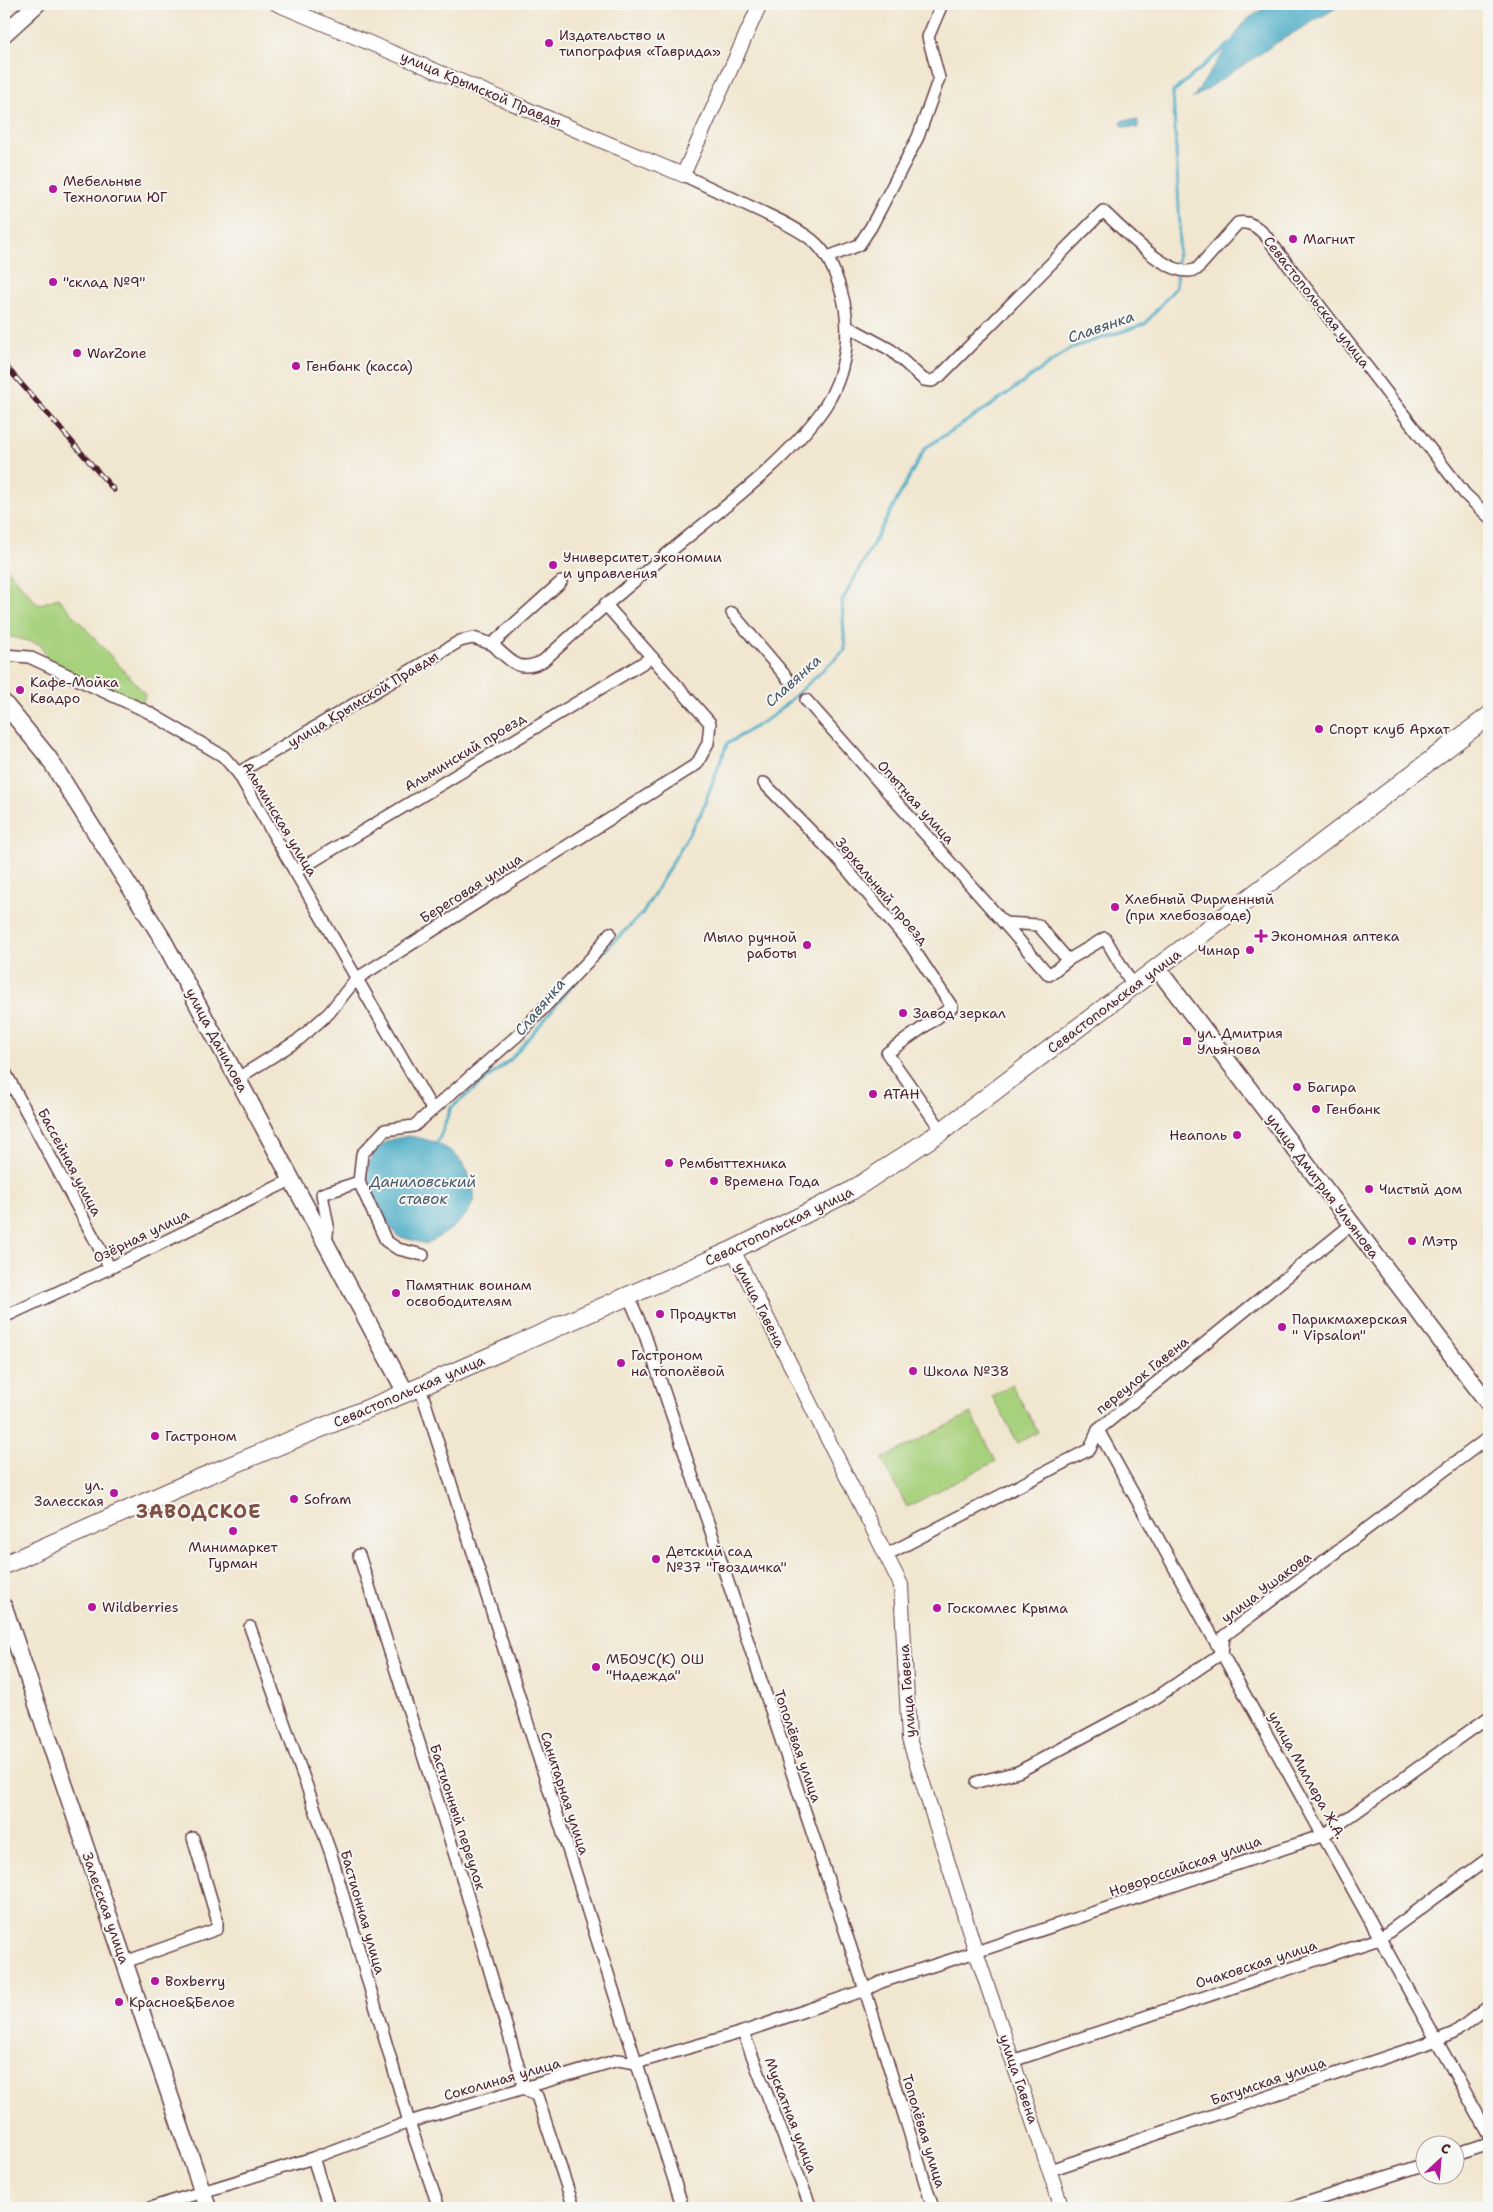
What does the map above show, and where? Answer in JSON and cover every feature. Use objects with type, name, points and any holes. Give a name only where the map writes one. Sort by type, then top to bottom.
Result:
[{"type":"main road","points":[[4,34],[37,4]]},
{"type":"main road","name":"улица Данилова","points":[[5,705],[48,758],[162,938],[326,1245],[413,1390]]},
{"type":"main road","name":"Севастопольская улица","points":[[4,1565],[198,1479],[413,1390],[733,1250],[851,1191],[942,1131],[1489,716]]},
{"type":"main road","name":"улица Дмитрия Ульянова","points":[[1157,968],[1489,1404]]},
{"type":"main road","name":"Залесская улица","points":[[4,1607],[208,2208]]},
{"type":"street","name":"улица Крымской Правды","points":[[238,773],[460,641],[473,638],[492,644],[509,659],[523,667],[532,666],[543,661],[605,604],[732,501],[792,446],[824,408],[842,370],[846,348],[844,300],[828,258],[812,240],[789,226],[683,175],[277,4]]},
{"type":"street","points":[[683,175],[760,4]]},
{"type":"street","points":[[828,258],[859,244],[871,227],[918,137],[939,78],[928,36],[942,4]]},
{"type":"street","name":"Севастопольская улица","points":[[846,326],[891,350],[924,380],[932,382],[1103,211],[1160,262],[1181,272],[1198,270],[1238,224],[1245,222],[1252,224],[1265,235],[1464,494],[1489,517]]},
{"type":"street","points":[[492,644],[561,582]]},
{"type":"street","points":[[605,604],[651,658]]},
{"type":"street","points":[[732,613],[788,679]]},
{"type":"street","name":"Альминская улица","points":[[4,656],[29,657],[148,712],[223,756],[238,773],[432,1109]]},
{"type":"street","name":"Береговая улица","points":[[238,1078],[297,1041],[329,1013],[356,979],[697,764],[708,743],[710,723],[651,658]]},
{"type":"street","name":"Альминский проезд","points":[[295,872],[651,658]]},
{"type":"street","name":"Опытная улица","points":[[806,700],[1049,975],[1068,960],[1104,938],[1133,986]]},
{"type":"street","name":"Зеркальный проезд","points":[[764,783],[839,860],[910,944],[952,1007],[887,1053],[942,1131]]},
{"type":"street","points":[[1004,923],[1038,925],[1068,960]]},
{"type":"street","points":[[423,1255],[398,1249],[386,1241],[359,1182],[362,1154],[385,1130],[414,1126],[518,1035],[592,956],[610,932]]},
{"type":"street","name":"Бассейная улица","points":[[4,1070],[110,1268]]},
{"type":"street","name":"Озёрная улица","points":[[4,1317],[291,1180]]},
{"type":"street","points":[[326,1245],[328,1226],[322,1194],[359,1182]]},
{"type":"street","name":"переулок Гавена","points":[[886,1555],[1090,1449],[1098,1430],[1352,1224]]},
{"type":"street","name":"улица Гавена","points":[[733,1250],[901,1585],[909,1739],[976,1952],[1062,2208]]},
{"type":"street","name":"Тополёвая улица","points":[[628,1295],[637,1311],[864,1990],[933,2208]]},
{"type":"street","name":"Санитарная улица","points":[[413,1390],[636,2063],[682,2208]]},
{"type":"street","name":"улица Миллера Ж.А.","points":[[1098,1430],[1489,2135]]},
{"type":"street","name":"улица Ушакова","points":[[1222,1653],[1224,1636],[1489,1437]]},
{"type":"street","name":"Бастионный переулок","points":[[358,1554],[461,1874],[525,2089]]},
{"type":"street","name":"Бастионная улица","points":[[250,1627],[331,1854],[409,2122],[439,2208]]},
{"type":"street","points":[[976,1782],[1018,1772],[1154,1699],[1222,1653]]},
{"type":"street","name":"Новороссийская улица","points":[[864,1990],[881,1982],[1324,1835],[1489,1717]]},
{"type":"street","points":[[125,1962],[217,1929],[217,1918],[193,1838]]},
{"type":"street","name":"Очаковская улица","points":[[1012,2061],[1379,1939],[1489,1858]]},
{"type":"street","name":"Соколиная улица","points":[[150,2208],[203,2190],[312,2158],[409,2122],[618,2060],[636,2063],[743,2032],[864,1990]]},
{"type":"street","name":"Батумская улица","points":[[1050,2170],[1437,2040],[1454,2033],[1489,2006]]},
{"type":"street","name":"Мускатная улица","points":[[743,2032],[811,2208]]},
{"type":"street","points":[[525,2089],[536,2096],[574,2208]]},
{"type":"street","points":[[1466,2151],[1489,2143]]},
{"type":"street","points":[[312,2158],[329,2208]]},
{"type":"street","points":[[1291,2208],[1416,2167]]},
{"type":"green space","points":[[4,565],[38,605],[58,598],[145,694],[143,702],[124,698],[50,665],[40,644],[4,635]]},
{"type":"green space","points":[[1012,1385],[1038,1432],[1018,1443],[992,1396]]},
{"type":"green space","points":[[971,1413],[996,1461],[907,1507],[882,1459]]},
{"type":"water","points":[[1269,4],[1343,4],[1278,42],[1192,99],[1245,21]]},
{"type":"water","points":[[1123,120],[1138,120],[1138,128],[1123,127],[1121,123]]},
{"type":"water","name":"Даниловський ставок","points":[[407,1136],[428,1140],[447,1148],[462,1162],[474,1191],[472,1205],[462,1219],[441,1236],[426,1244],[397,1236],[376,1202],[368,1177],[369,1165],[374,1153],[384,1143]]},
{"type":"waterway","name":"Славянка","points":[[1177,265],[1180,228],[1173,92],[1234,40]]},
{"type":"waterway","name":"Славянка","points":[[599,956],[643,913],[701,813],[727,744],[774,715],[845,650],[842,601],[925,448],[990,406],[1071,348],[1145,324],[1176,287],[1177,275]]},
{"type":"waterway","name":"Славянка","points":[[436,1147],[451,1108],[511,1059],[578,979]]},
{"type":"railway","points":[[4,364],[114,490]]},
{"type":"place","name":"Издательство и типография «Таврида»","points":[[549,43]]},
{"type":"place","name":"Мебельные Технологии ЮГ","points":[[53,189]]},
{"type":"place","name":"Магнит","points":[[1293,239]]},
{"type":"place","name":"\"склад №9\"","points":[[53,282]]},
{"type":"place","name":"WarZone","points":[[77,353]]},
{"type":"place","name":"Генбанк (касса)","points":[[296,366]]},
{"type":"place","name":"Университет экономии и управления","points":[[553,565]]},
{"type":"place","name":"Кафе-Мойка Квадро","points":[[20,690]]},
{"type":"place","name":"Спорт клуб Архат","points":[[1319,729]]},
{"type":"place","name":"Хлебный Фирменный (при хлебозаводе)","points":[[1115,907]]},
{"type":"place","name":"Экономная аптека","points":[[1261,936]]},
{"type":"place","name":"Мыло ручной работы","points":[[807,945]]},
{"type":"place","name":"Чинар","points":[[1250,950]]},
{"type":"place","name":"Завод зеркал","points":[[903,1013]]},
{"type":"place","name":"ул. Дмитрия Ульянова","points":[[1187,1041]]},
{"type":"place","name":"Багира","points":[[1297,1087]]},
{"type":"place","name":"АТАН","points":[[873,1094]]},
{"type":"place","name":"Генбанк","points":[[1316,1109]]},
{"type":"place","name":"Неаполь","points":[[1237,1135]]},
{"type":"place","name":"Рембыттехника","points":[[669,1163]]},
{"type":"place","name":"Времена Года","points":[[714,1181]]},
{"type":"place","name":"Чистый дом","points":[[1369,1189]]},
{"type":"place","name":"Мэтр","points":[[1412,1241]]},
{"type":"place","name":"Памятник воинам освободителям","points":[[396,1293]]},
{"type":"place","name":"Продукты","points":[[660,1314]]},
{"type":"place","name":"Парикмахерская \" Vipsalon\"","points":[[1282,1327]]},
{"type":"place","name":"Гастроном на тополёвой","points":[[621,1363]]},
{"type":"place","name":"Школа №38","points":[[913,1371]]},
{"type":"place","name":"Гастроном","points":[[155,1436]]},
{"type":"place","name":"ул. Залесская","points":[[114,1493]]},
{"type":"place","name":"Sofram","points":[[294,1499]]},
{"type":"place","name":"Минимаркет Гурман","points":[[233,1531]]},
{"type":"place","name":"Детский сад №37 \"Гвоздичка\"","points":[[656,1559]]},
{"type":"place","name":"Wildberries","points":[[92,1607]]},
{"type":"place","name":"Госкомлес Крыма","points":[[937,1608]]},
{"type":"place","name":"МБОУС(К) ОШ \"Надежда\"","points":[[596,1667]]},
{"type":"place","name":"Boxberry","points":[[155,1981]]},
{"type":"place","name":"Красное&Белое","points":[[119,2002]]},
{"type":"district","name":"ЗАВОДСКОЕ","points":[[199,1511]]}]
